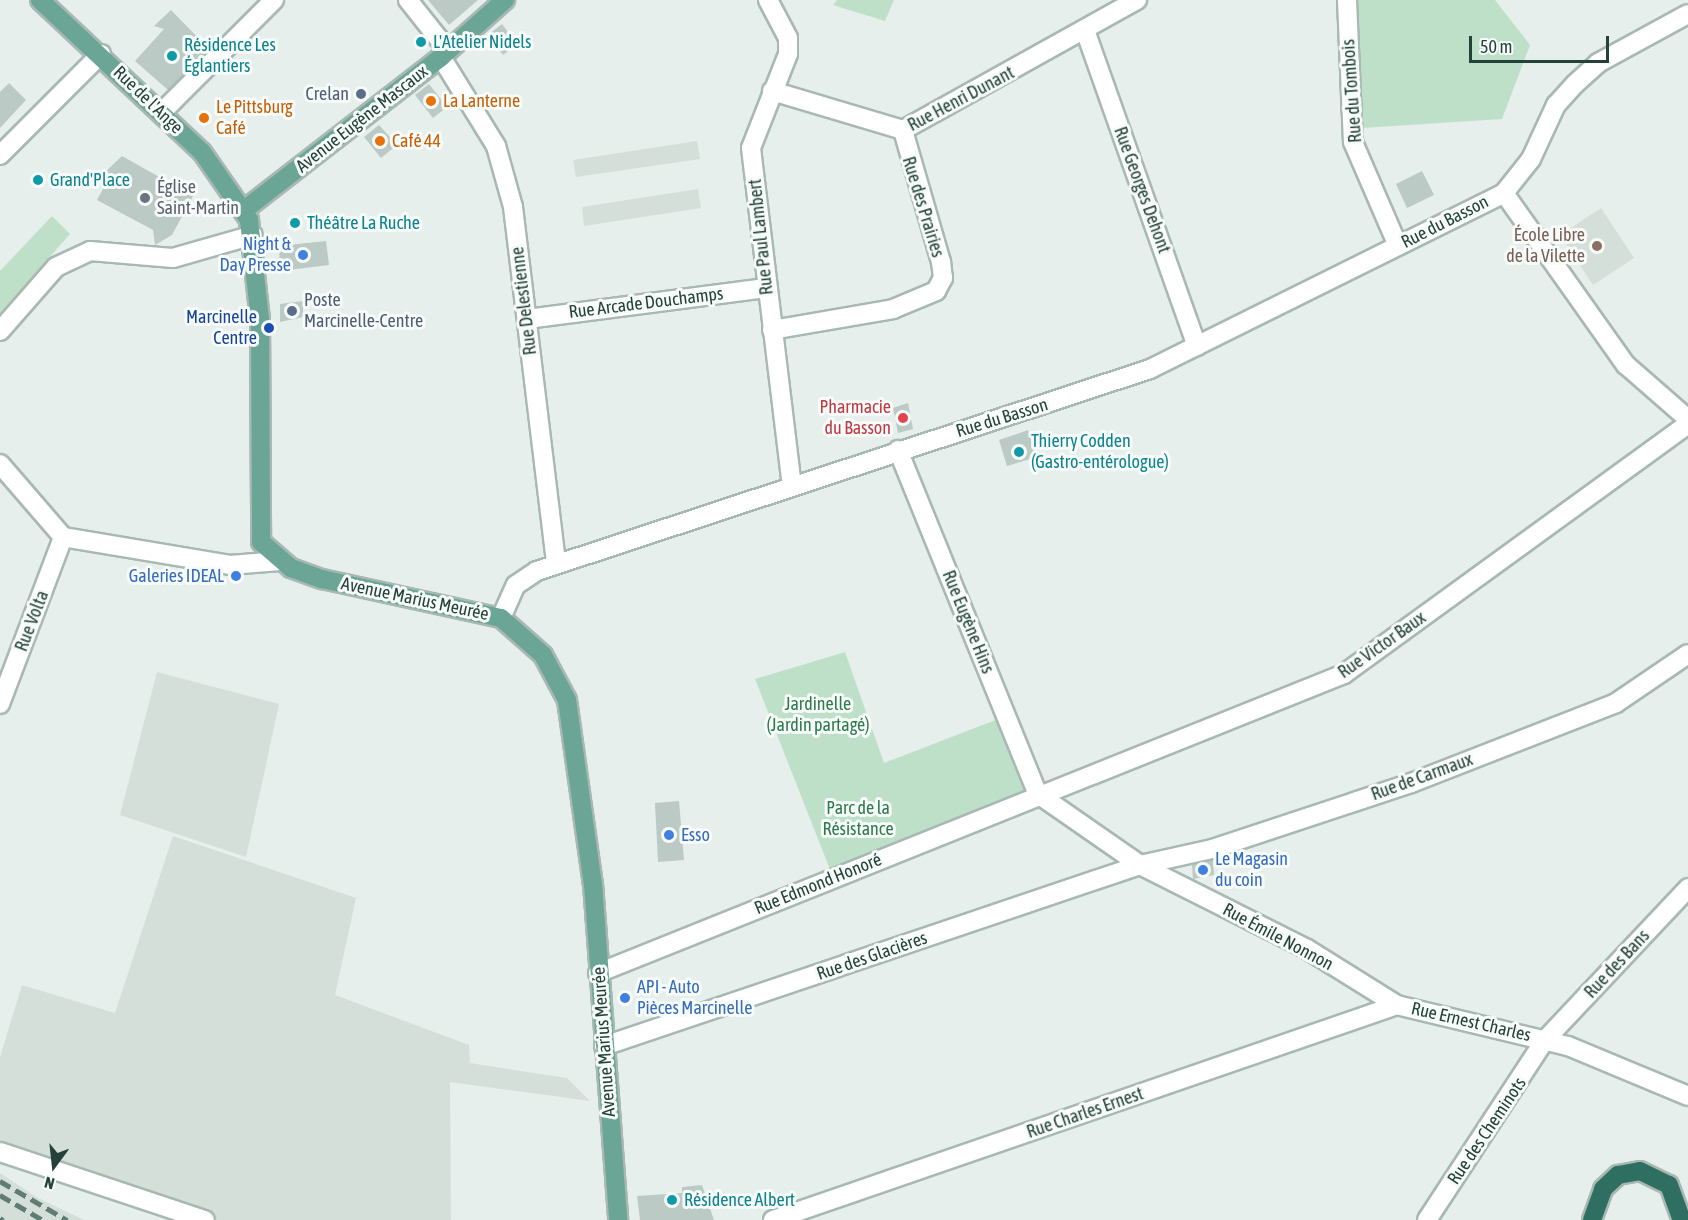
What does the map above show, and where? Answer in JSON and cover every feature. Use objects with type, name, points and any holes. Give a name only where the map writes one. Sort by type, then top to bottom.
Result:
[{"type":"highway","points":[[1593,1220],[1603,1189],[1630,1171],[1662,1178],[1681,1216]]},
{"type":"main road","name":"Rue de l'Ange","points":[[40,0],[101,54],[202,152],[244,210]]},
{"type":"main road","name":"Avenue Eugène Mascaux","points":[[244,210],[444,53],[505,0]]},
{"type":"main road","name":"Avenue Marius Meurée","points":[[244,210],[253,235],[261,319],[261,542],[280,561],[322,579],[501,618],[543,656],[567,700],[593,884],[618,1220]]},
{"type":"street","points":[[161,113],[274,0]]},
{"type":"street","name":"Rue Delestienne","points":[[408,0],[444,53],[496,146],[513,207],[556,563]]},
{"type":"street","name":"Rue Paul Lambert","points":[[768,0],[788,38],[751,148],[766,288],[792,485]]},
{"type":"street","name":"Rue Henri Dunant","points":[[772,91],[903,130],[1086,33],[1137,0]]},
{"type":"street","name":"Rue du Tombois","points":[[1347,0],[1353,142],[1398,246]]},
{"type":"street","points":[[1688,14],[1598,63],[1575,84],[1556,105],[1531,159],[1504,193],[1626,365],[1688,419]]},
{"type":"street","name":"Rue Georges Dehont","points":[[1086,33],[1197,346]]},
{"type":"street","points":[[0,154],[101,54]]},
{"type":"street","name":"Rue des Prairies","points":[[772,330],[893,309],[936,291],[943,278],[941,262],[903,130]]},
{"type":"street","name":"Rue du Basson","points":[[501,618],[516,585],[556,563],[898,450],[1085,393],[1197,346],[1504,193]]},
{"type":"street","points":[[0,331],[56,267],[90,251],[172,258],[253,235]]},
{"type":"street","name":"Rue Arcade Douchamps","points":[[527,320],[604,307],[766,288]]},
{"type":"street","name":"Rue Victor Baux","points":[[1038,794],[1344,674],[1688,424]]},
{"type":"street","name":"Rue Eugène Hins","points":[[898,450],[1038,794]]},
{"type":"street","points":[[0,464],[63,537],[230,566],[280,561]]},
{"type":"street","name":"Rue Volta","points":[[0,704],[63,537]]},
{"type":"street","name":"Rue de Carmaux","points":[[1140,865],[1212,849],[1411,783],[1616,703],[1688,654]]},
{"type":"street","name":"Rue Émile Nonnon","points":[[1038,794],[1140,865],[1307,949],[1397,1005]]},
{"type":"street","name":"Rue Edmond Honoré","points":[[598,974],[1038,794]]},
{"type":"street","name":"Rue des Glacières","points":[[604,1046],[1140,865]]},
{"type":"street","name":"Rue des Bans","points":[[1545,1040],[1688,888]]},
{"type":"street","name":"Rue Ernest Charles","points":[[1397,1005],[1545,1040],[1688,1096]]},
{"type":"street","name":"Rue Charles Ernest","points":[[773,1220],[1397,1005]]},
{"type":"street","name":"Rue des Cheminots","points":[[1426,1220],[1545,1040]]},
{"type":"street","points":[[0,1152],[205,1220]]},
{"type":"shaded area","points":[[697,141],[700,159],[576,177],[573,160]]},
{"type":"shaded area","points":[[698,189],[701,208],[584,226],[582,207]]},
{"type":"shaded area","name":"École Libre de la Vilette","points":[[1601,208],[1634,258],[1593,285],[1560,235]]},
{"type":"shaded area","points":[[157,672],[279,704],[246,857],[120,815]]},
{"type":"shaded area","points":[[173,836],[356,898],[335,995],[469,1045],[470,1063],[567,1078],[590,1101],[450,1082],[451,1220],[205,1220],[0,1152],[0,1057],[22,985],[115,1013]]},
{"type":"shaded area","points":[[0,1173],[38,1198],[84,1220],[0,1220]]},
{"type":"green space","points":[[837,0],[894,0],[885,21],[833,5]]},
{"type":"green space","points":[[1338,0],[1495,0],[1530,45],[1502,119],[1362,128],[1340,102]]},
{"type":"green space","points":[[52,216],[70,234],[0,313],[0,271]]},
{"type":"green space","name":"Parc de la Résistance","points":[[845,652],[884,763],[1006,716],[1038,794],[833,877],[755,679]]},
{"type":"building","points":[[428,0],[478,0],[449,25]]},
{"type":"building","name":"Résidence Les Églantiers","points":[[171,10],[209,49],[168,90],[135,61],[164,29],[154,26]]},
{"type":"building","points":[[502,24],[517,44],[503,55],[488,35]]},
{"type":"building","points":[[9,83],[26,100],[0,128],[0,92]]},
{"type":"building","name":"La Lanterne","points":[[429,84],[447,107],[433,118],[415,95]]},
{"type":"building","name":"Café 44","points":[[379,125],[397,145],[381,158],[364,137]]},
{"type":"building","name":"Église Saint-Martin","points":[[122,156],[193,196],[172,235],[155,245],[153,230],[97,200],[104,187],[99,178]]},
{"type":"building","points":[[1422,171],[1434,195],[1407,208],[1396,184]]},
{"type":"building","name":"Night & Day Presse","points":[[326,241],[329,265],[280,271],[279,246]]},
{"type":"building","name":"Poste Marcinelle-Centre","points":[[303,301],[303,317],[280,322],[280,304]]},
{"type":"building","name":"Pharmacie du Basson","points":[[908,403],[913,429],[898,433],[893,408]]},
{"type":"building","name":"Thierry Codden (Gastro-entérologue)","points":[[1028,430],[1037,457],[1007,466],[999,440]]},
{"type":"building","name":"Esso","points":[[679,801],[684,860],[658,862],[655,803]]},
{"type":"building","name":"Le Magasin du coin","points":[[1213,860],[1214,875],[1193,879],[1192,865]]},
{"type":"building","name":"Résidence Albert","points":[[702,1185],[714,1220],[640,1220],[637,1196],[682,1193],[682,1187]]},
{"type":"railway","points":[[0,1181],[67,1220]]},
{"type":"railway","points":[[0,1195],[43,1220]]},
{"type":"place","name":"L'Atelier Nidels","points":[[421,42]]},
{"type":"place","name":"Résidence Les Églantiers","points":[[172,56]]},
{"type":"place","name":"Crelan","points":[[361,94]]},
{"type":"place","name":"La Lanterne","points":[[431,101]]},
{"type":"place","name":"Le Pittsburg Café","points":[[204,118]]},
{"type":"place","name":"Café 44","points":[[380,141]]},
{"type":"place","name":"Grand'Place","points":[[38,180]]},
{"type":"place","name":"Église Saint-Martin","points":[[145,198]]},
{"type":"place","name":"Théâtre La Ruche","points":[[295,223]]},
{"type":"place","name":"École Libre de la Vilette","points":[[1597,246]]},
{"type":"place","name":"Night & Day Presse","points":[[303,255]]},
{"type":"place","name":"Poste Marcinelle-Centre","points":[[292,311]]},
{"type":"place","name":"Marcinelle Centre","points":[[269,328]]},
{"type":"place","name":"Pharmacie du Basson","points":[[903,418]]},
{"type":"place","name":"Thierry Codden (Gastro-entérologue)","points":[[1019,452]]},
{"type":"place","name":"Galeries IDEAL","points":[[236,576]]},
{"type":"place","name":"Esso","points":[[669,835]]},
{"type":"place","name":"Le Magasin du coin","points":[[1203,870]]},
{"type":"place","name":"API - Auto Pièces Marcinelle","points":[[625,998]]},
{"type":"place","name":"Résidence Albert","points":[[672,1200]]},
{"type":"park label","name":"Jardinelle (Jardin partagé)","points":[[818,715]]}]
